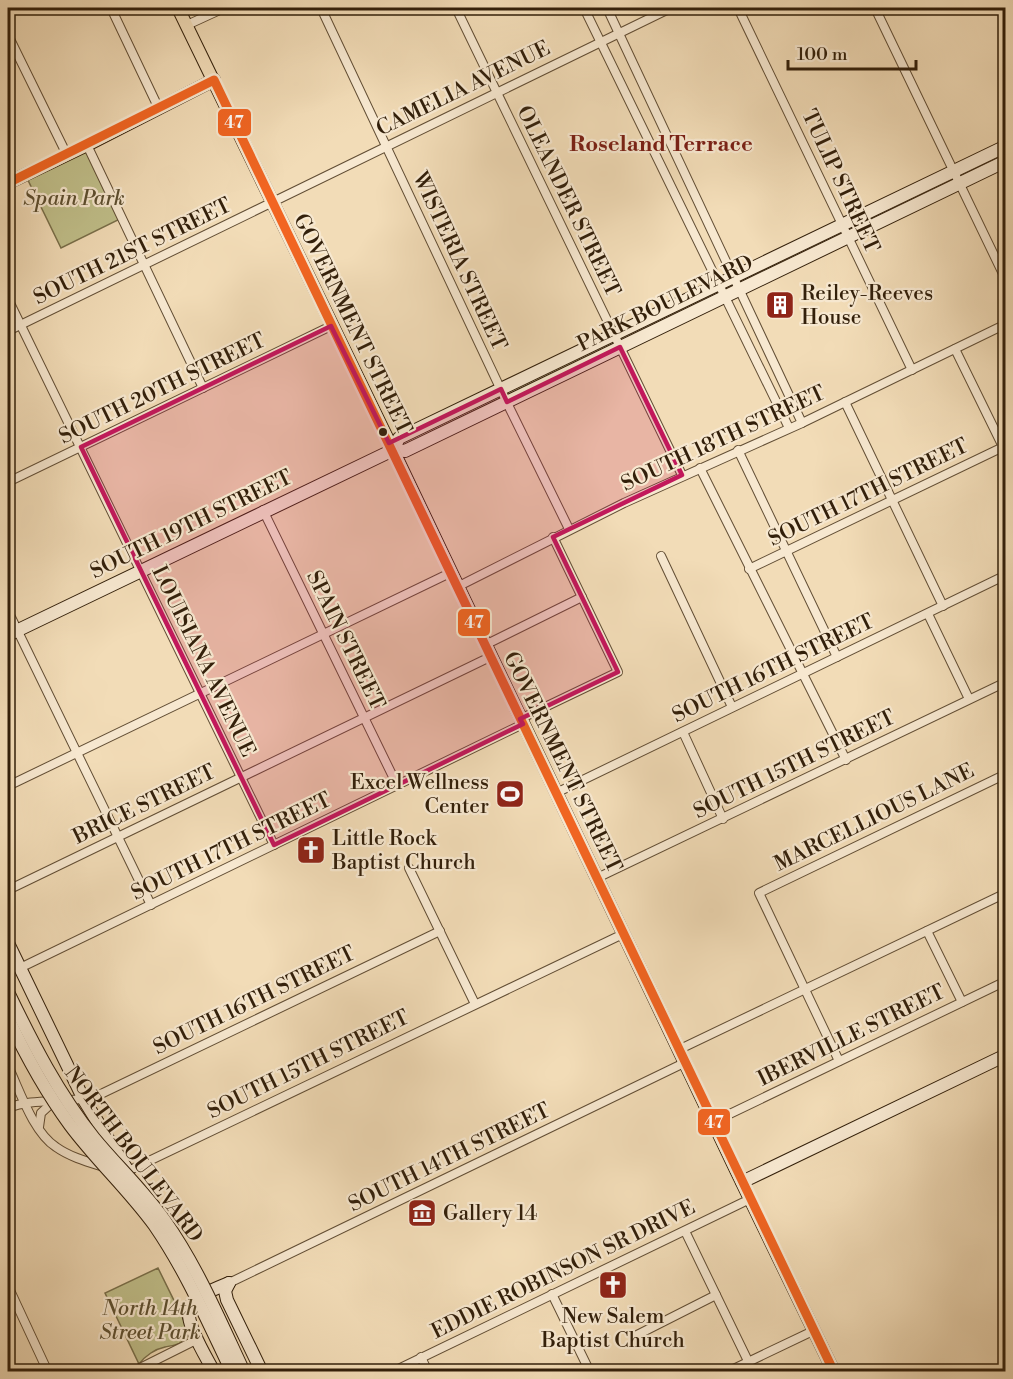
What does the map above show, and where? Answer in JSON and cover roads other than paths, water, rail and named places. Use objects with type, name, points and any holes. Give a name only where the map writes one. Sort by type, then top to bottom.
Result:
[{"type":"main road","name":"GOVERNMENT STREET","points":[[178,8],[393,450],[684,1063],[834,1371]]},
{"type":"main road","points":[[8,183],[214,80]]},
{"type":"street","points":[[111,8],[159,109]]},
{"type":"street","points":[[187,25],[224,8]]},
{"type":"street","name":"WISTERIA STREET","points":[[321,8],[569,529]]},
{"type":"street","name":"OLEANDER STREET","points":[[456,8],[682,475]]},
{"type":"street","points":[[584,8],[789,428]]},
{"type":"street","points":[[607,8],[802,423]]},
{"type":"street","name":"CAMELIA AVENUE","points":[[271,201],[671,8]]},
{"type":"street","name":"TULIP STREET","points":[[738,8],[912,370]]},
{"type":"street","points":[[875,8],[1005,280]]},
{"type":"street","points":[[8,35],[67,155]]},
{"type":"street","points":[[87,145],[203,388]]},
{"type":"street","points":[[393,450],[399,438],[1005,146]]},
{"type":"street","name":"PARK BOULEVARD","points":[[393,450],[405,451],[1005,161]]},
{"type":"street","name":"SOUTH 21ST STREET","points":[[8,331],[209,232],[257,211],[271,201]]},
{"type":"street","name":"LOUISIANA AVENUE","points":[[8,299],[274,845]]},
{"type":"street","name":"SOUTH 18TH STREET","points":[[457,587],[569,529],[682,475],[802,423],[1005,324]]},
{"type":"street","name":"SOUTH 20TH STREET","points":[[8,482],[331,326]]},
{"type":"street","points":[[955,349],[1004,450]]},
{"type":"street","points":[[845,402],[943,606]]},
{"type":"street","name":"SOUTH 19TH STREET","points":[[12,633],[263,510],[393,450]]},
{"type":"street","points":[[738,450],[837,657]]},
{"type":"street","name":"SOUTH 17TH STREET","points":[[749,569],[1004,450]]},
{"type":"street","points":[[700,468],[846,760]]},
{"type":"street","name":"SPAIN STREET","points":[[263,510],[397,785]]},
{"type":"street","points":[[553,537],[582,597]]},
{"type":"street","points":[[661,556],[732,706]]},
{"type":"street","points":[[8,786],[450,573]]},
{"type":"street","name":"SOUTH 16TH STREET","points":[[556,792],[1005,576]]},
{"type":"street","name":"SOUTH 17TH STREET","points":[[20,968],[397,785],[618,672],[582,597]]},
{"type":"street","name":"BRICE STREET","points":[[8,890],[364,717],[488,651],[582,597]]},
{"type":"street","points":[[8,611],[12,633],[77,753],[151,905]]},
{"type":"street","points":[[928,614],[969,699]]},
{"type":"street","name":"SOUTH 15TH STREET","points":[[597,878],[1005,682]]},
{"type":"street","points":[[682,732],[723,819]]},
{"type":"street","name":"MARCELLIOUS LANE","points":[[804,989],[759,893],[1005,774]]},
{"type":"street","points":[[409,868],[475,1004]]},
{"type":"street","points":[[678,1050],[1005,893]]},
{"type":"street","name":"SOUTH 16TH STREET","points":[[84,1100],[103,1093],[440,931]]},
{"type":"street","points":[[927,931],[962,1002]]},
{"type":"street","name":"SOUTH 15TH STREET","points":[[128,1171],[623,934]]},
{"type":"street","name":"NORTH BOULEVARD","points":[[8,943],[84,1100],[128,1171]]},
{"type":"street","name":"IBERVILLE STREET","points":[[713,1122],[1005,981]]},
{"type":"street","points":[[804,989],[839,1061]]},
{"type":"street","name":"NORTH BOULEVARD","points":[[8,992],[42,1061],[66,1101],[94,1138],[147,1196],[175,1236],[199,1278],[244,1371]]},
{"type":"street","name":"NORTH BOULEVARD","points":[[8,1018],[36,1075],[61,1112],[138,1204],[170,1249],[232,1371]]},
{"type":"street","points":[[742,1182],[1005,1055]]},
{"type":"street","name":"SOUTH 14TH STREET","points":[[229,1283],[684,1063]]},
{"type":"street","points":[[8,1066],[40,1131],[50,1143],[67,1153],[104,1167],[123,1172],[128,1171]]},
{"type":"street","points":[[8,1108],[25,1103],[84,1100]]},
{"type":"street","points":[[40,1131],[41,1113],[54,1101]]},
{"type":"street","name":"EDDIE ROBINSON SR DRIVE","points":[[392,1371],[750,1199]]},
{"type":"street","points":[[685,1231],[748,1361]]},
{"type":"street","points":[[214,1371],[189,1319],[190,1308],[193,1303],[213,1290],[229,1283]]},
{"type":"street","points":[[229,1283],[225,1291],[227,1300],[262,1371]]},
{"type":"street","points":[[8,1286],[48,1371]]},
{"type":"street","points":[[552,1294],[590,1371]]},
{"type":"street","points":[[635,1335],[716,1295]]},
{"type":"street","points":[[727,1371],[815,1330]]},
{"type":"street","points":[[132,1371],[198,1340]]},
{"type":"street","points":[[422,1357],[428,1371]]},
{"type":"place","name":"Reiley-Reeves House","points":[[780,305]]},
{"type":"place","name":"Excel Wellness Center","points":[[510,794]]},
{"type":"place","name":"Little Rock Baptist Church","points":[[311,850]]},
{"type":"place","name":"Gallery 14","points":[[422,1213]]},
{"type":"place","name":"New Salem Baptist Church","points":[[613,1285]]},
{"type":"district","name":"Roseland Terrace","points":[[661,143]]},
{"type":"park label","name":"Spain Park","points":[[74,198]]},
{"type":"park label","name":"North 14th Street Park","points":[[150,1320]]}]
